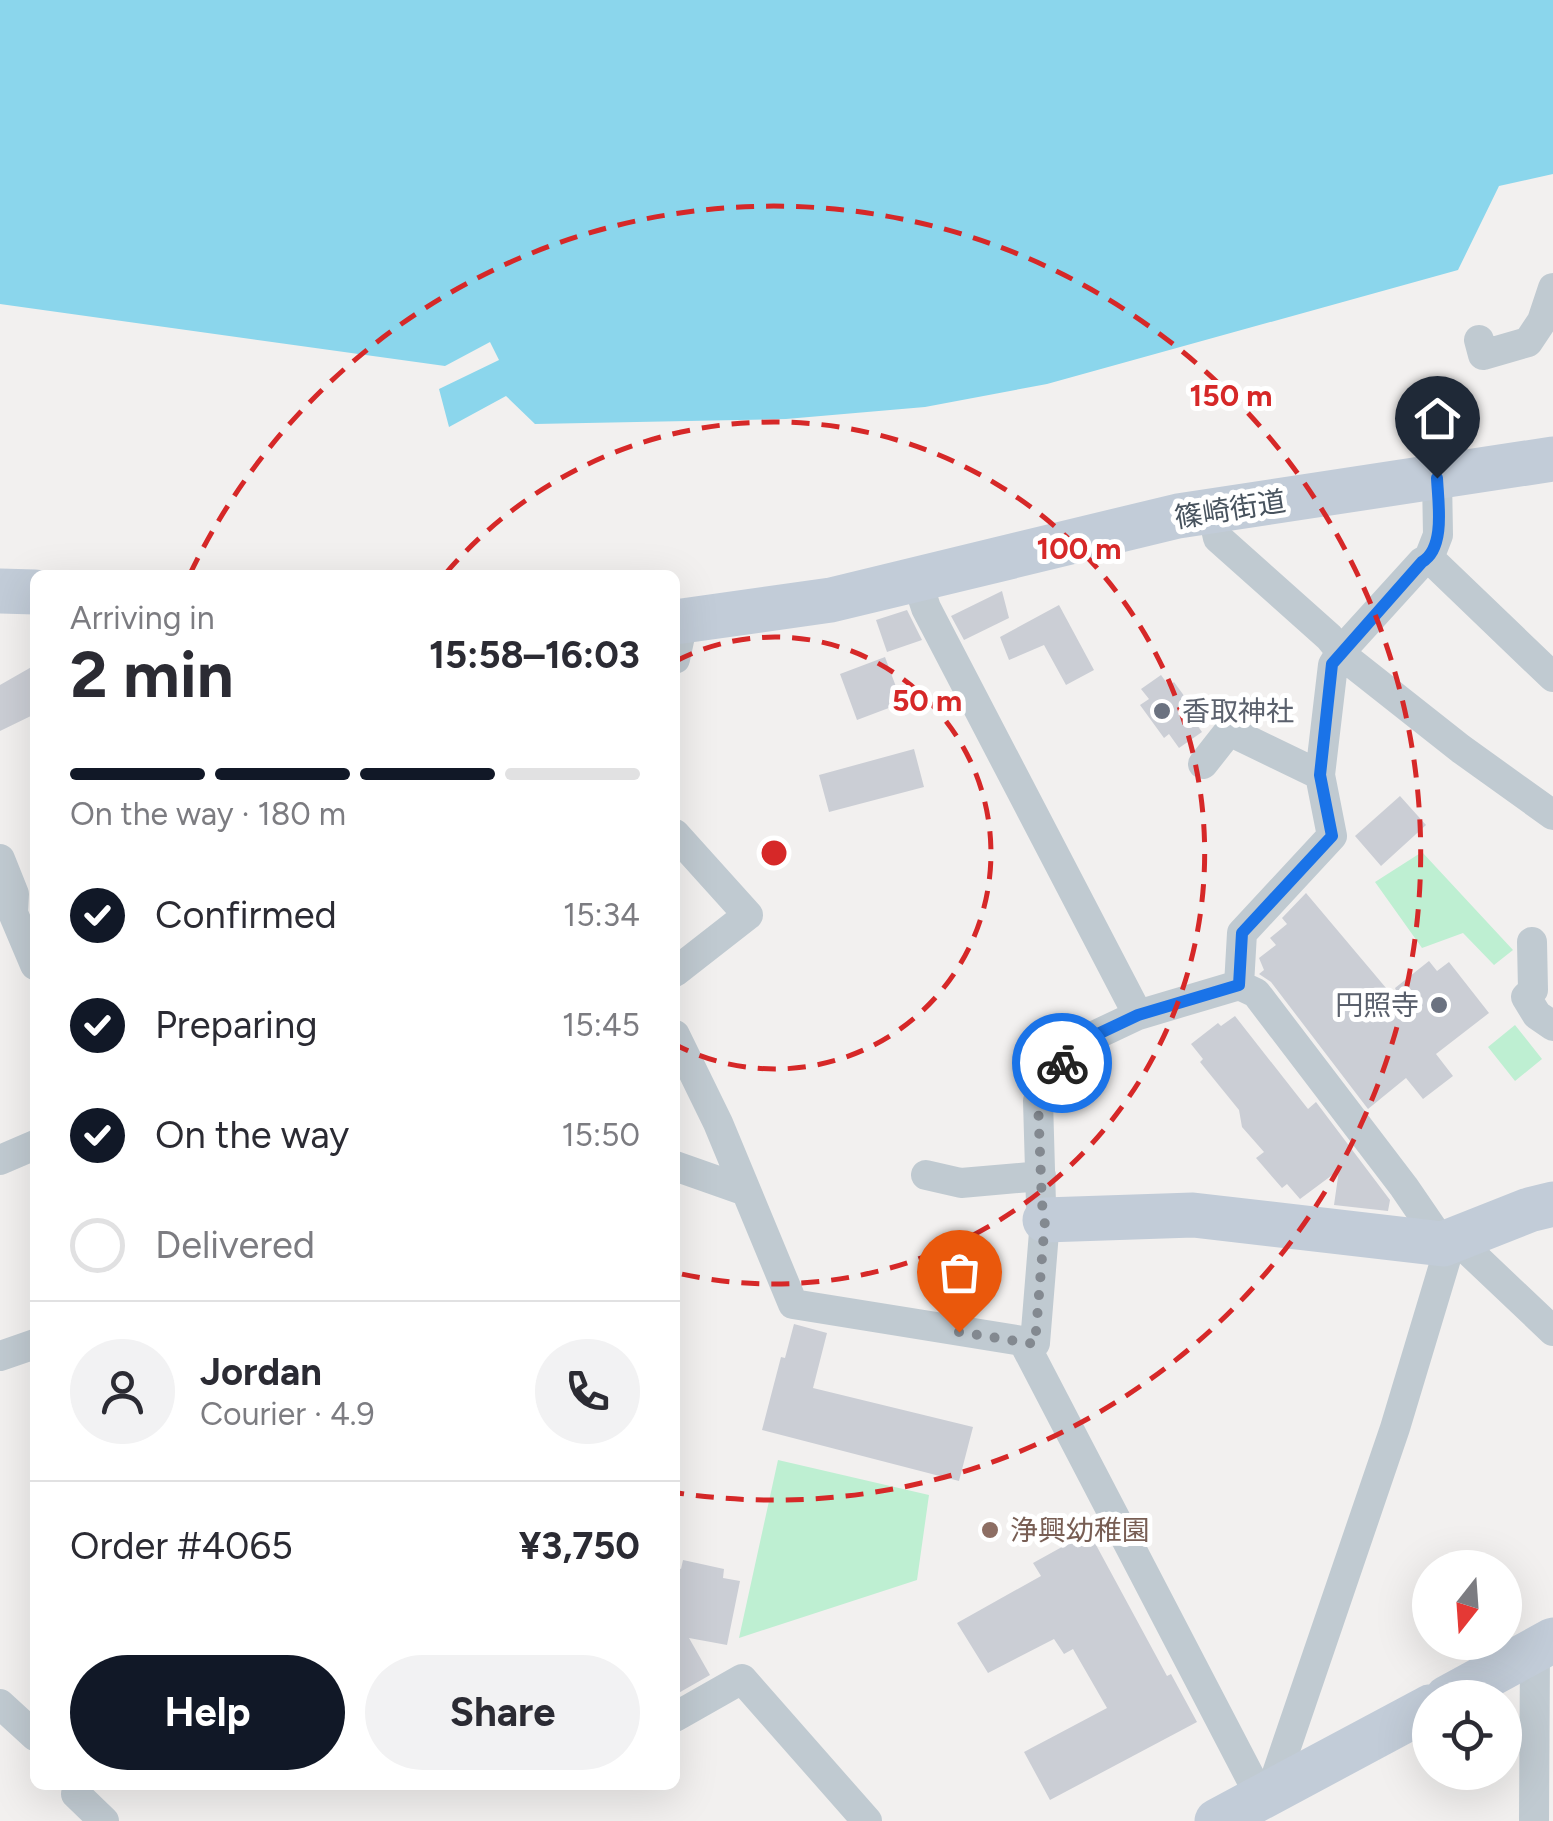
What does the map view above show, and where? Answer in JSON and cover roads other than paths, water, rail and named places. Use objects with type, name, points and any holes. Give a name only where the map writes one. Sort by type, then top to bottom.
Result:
[{"type":"main road","name":"篠崎街道","points":[[680,634],[1178,516],[1553,458]]},
{"type":"main road","points":[[0,591],[30,592]]},
{"type":"main road","points":[[1043,1198],[1450,1242],[1553,1204]]},
{"type":"main road","points":[[1480,1680],[1544,1645]]},
{"type":"main road","points":[[1217,1821],[1267,1804],[1412,1718]]},
{"type":"street","points":[[1479,340],[1483,355],[1528,342],[1542,321],[1553,288]]},
{"type":"street","points":[[1239,985],[1242,933],[1332,836],[1320,775],[1332,664],[1422,562],[1430,558],[1438,535],[1437,478]]},
{"type":"street","points":[[1212,511],[1218,538],[1342,650],[1346,659],[1553,815]]},
{"type":"street","points":[[1430,558],[1553,678]]},
{"type":"street","points":[[917,580],[926,608],[1138,1015]]},
{"type":"street","points":[[1202,764],[1229,732],[1320,775]]},
{"type":"street","points":[[680,840],[748,915],[680,968]]},
{"type":"street","points":[[0,859],[14,894],[13,913],[30,953]]},
{"type":"street","points":[[1532,942],[1533,990],[1526,998],[1537,1015],[1553,1026]]},
{"type":"street","points":[[680,1045],[718,1124],[792,1304],[1035,1344],[1043,1198],[1038,1101],[1043,1082],[1083,1041],[1138,1015],[1239,985],[1256,993],[1450,1242],[1553,1331]]},
{"type":"street","points":[[0,1160],[30,1148]]},
{"type":"street","points":[[680,1168],[746,1192]]},
{"type":"street","points":[[926,1176],[1043,1198]]},
{"type":"street","points":[[1267,1804],[1394,1428],[1450,1242]]},
{"type":"street","points":[[1024,1343],[1267,1804]]},
{"type":"street","points":[[0,1356],[30,1346]]},
{"type":"street","points":[[1534,1821],[1544,1645]]},
{"type":"street","points":[[680,1714],[742,1679],[867,1821]]},
{"type":"street","points":[[0,1704],[30,1731]]},
{"type":"street","points":[[78,1800],[104,1821]]},
{"type":"water","points":[[0,0],[1553,0],[1553,174],[1499,186],[1458,270],[1047,384],[925,407],[786,419],[535,424],[506,396],[449,427],[439,389],[499,360],[490,342],[445,366],[0,304]]},
{"type":"place","name":"香取神社","points":[[1162,711]]},
{"type":"place","name":"円照寺","points":[[1439,1005]]},
{"type":"place","name":"浄興幼稚園","points":[[990,1530]]}]
